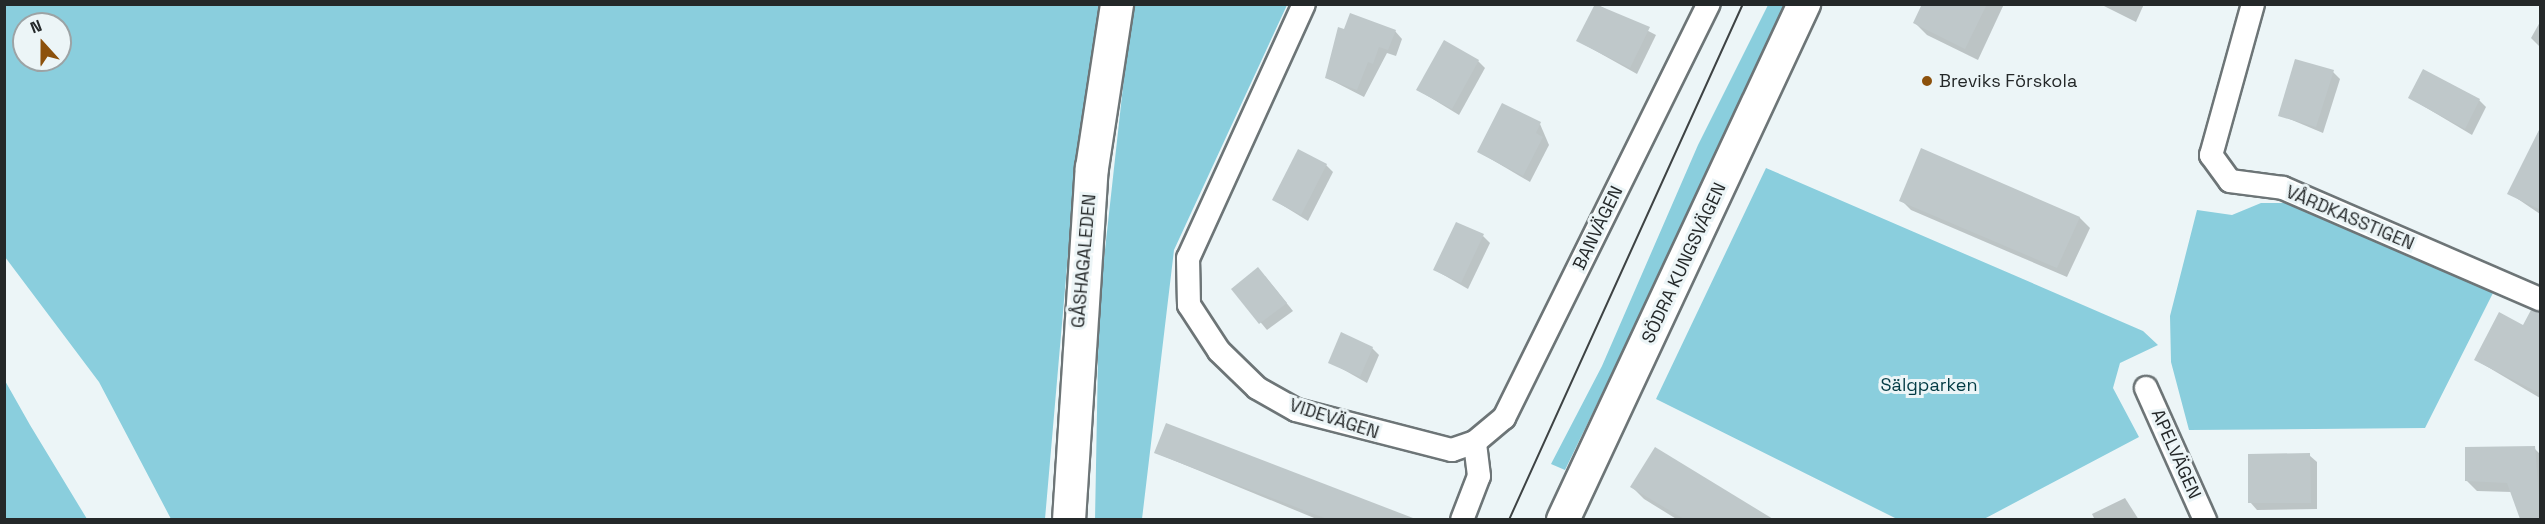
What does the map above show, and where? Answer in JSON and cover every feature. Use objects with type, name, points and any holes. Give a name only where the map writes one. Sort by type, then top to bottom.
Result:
[{"type":"street","name":"GÅSHAGALEDEN","points":[[1069,519],[1092,168],[1117,4]]},
{"type":"street","name":"VIDEVÄGEN","points":[[1304,4],[1188,258],[1189,305],[1219,351],[1257,388],[1296,410],[1452,450],[1475,442]]},
{"type":"street","name":"BANVÄGEN","points":[[1475,442],[1504,418],[1709,4]]},
{"type":"street","name":"SÖDRA KUNGSVÄGEN","points":[[1563,519],[1804,4]]},
{"type":"street","name":"VÅRDKASSTIGEN","points":[[2253,4],[2211,155],[2230,181],[2283,188],[2541,299]]},
{"type":"street","name":"APELVÄGEN","points":[[2146,388],[2205,519]]},
{"type":"street","points":[[1462,519],[1479,476],[1475,442]]},
{"type":"green space","points":[[4,5],[1101,5],[1077,151],[1045,519],[171,519],[99,382],[5,257]]},
{"type":"green space","points":[[1132,5],[1287,5],[1174,250],[1142,519],[1095,520],[1099,304]]},
{"type":"green space","points":[[1768,5],[1790,5],[1565,470],[1551,464],[1602,366],[1698,145]]},
{"type":"green space","name":"Sälgparken","points":[[1766,168],[2143,331],[2158,345],[2120,363],[2113,388],[2139,437],[1984,519],[1897,519],[1656,399]]},
{"type":"green space","points":[[2261,203],[2291,203],[2493,293],[2425,428],[2189,430],[2171,362],[2170,316],[2197,210],[2232,215]]},
{"type":"green space","points":[[4,379],[30,425],[87,519],[5,519]]},
{"type":"building","points":[[1595,4],[1650,27],[1630,68],[1576,41]]},
{"type":"building","points":[[1922,4],[1987,4],[1965,49],[1913,23]]},
{"type":"building","points":[[1350,13],[1396,30],[1388,50],[1379,47],[1373,64],[1368,62],[1357,90],[1325,78],[1338,27],[1344,29]]},
{"type":"building","points":[[1444,40],[1479,60],[1452,109],[1416,90]]},
{"type":"building","points":[[2295,59],[2334,70],[2316,127],[2278,116]]},
{"type":"building","points":[[2423,69],[2480,99],[2465,129],[2408,98]]},
{"type":"building","points":[[1502,103],[1541,122],[1536,133],[1543,137],[1523,176],[1477,152]]},
{"type":"building","points":[[2541,126],[2541,210],[2507,194]]},
{"type":"building","points":[[1921,148],[2080,217],[2057,268],[1899,201]]},
{"type":"building","points":[[1298,149],[1327,164],[1301,215],[1272,200]]},
{"type":"building","points":[[1456,222],[1484,234],[1461,283],[1433,270]]},
{"type":"building","points":[[1258,267],[1287,303],[1259,324],[1231,289]]},
{"type":"building","points":[[2531,310],[2541,312],[2541,394],[2474,360],[2499,312],[2523,325]]},
{"type":"building","points":[[1341,332],[1373,347],[1360,377],[1328,363]]},
{"type":"building","points":[[1166,423],[1413,519],[1327,519],[1154,453]]},
{"type":"building","points":[[2535,446],[2541,519],[2520,519],[2507,483],[2465,481],[2465,447]]},
{"type":"building","points":[[1655,447],[1773,519],[1684,519],[1630,487]]},
{"type":"building","points":[[2310,453],[2311,503],[2248,503],[2248,454]]},
{"type":"tram line","points":[[1509,520],[1743,4]]},
{"type":"place","name":"Breviks Förskola","points":[[1927,81]]}]
